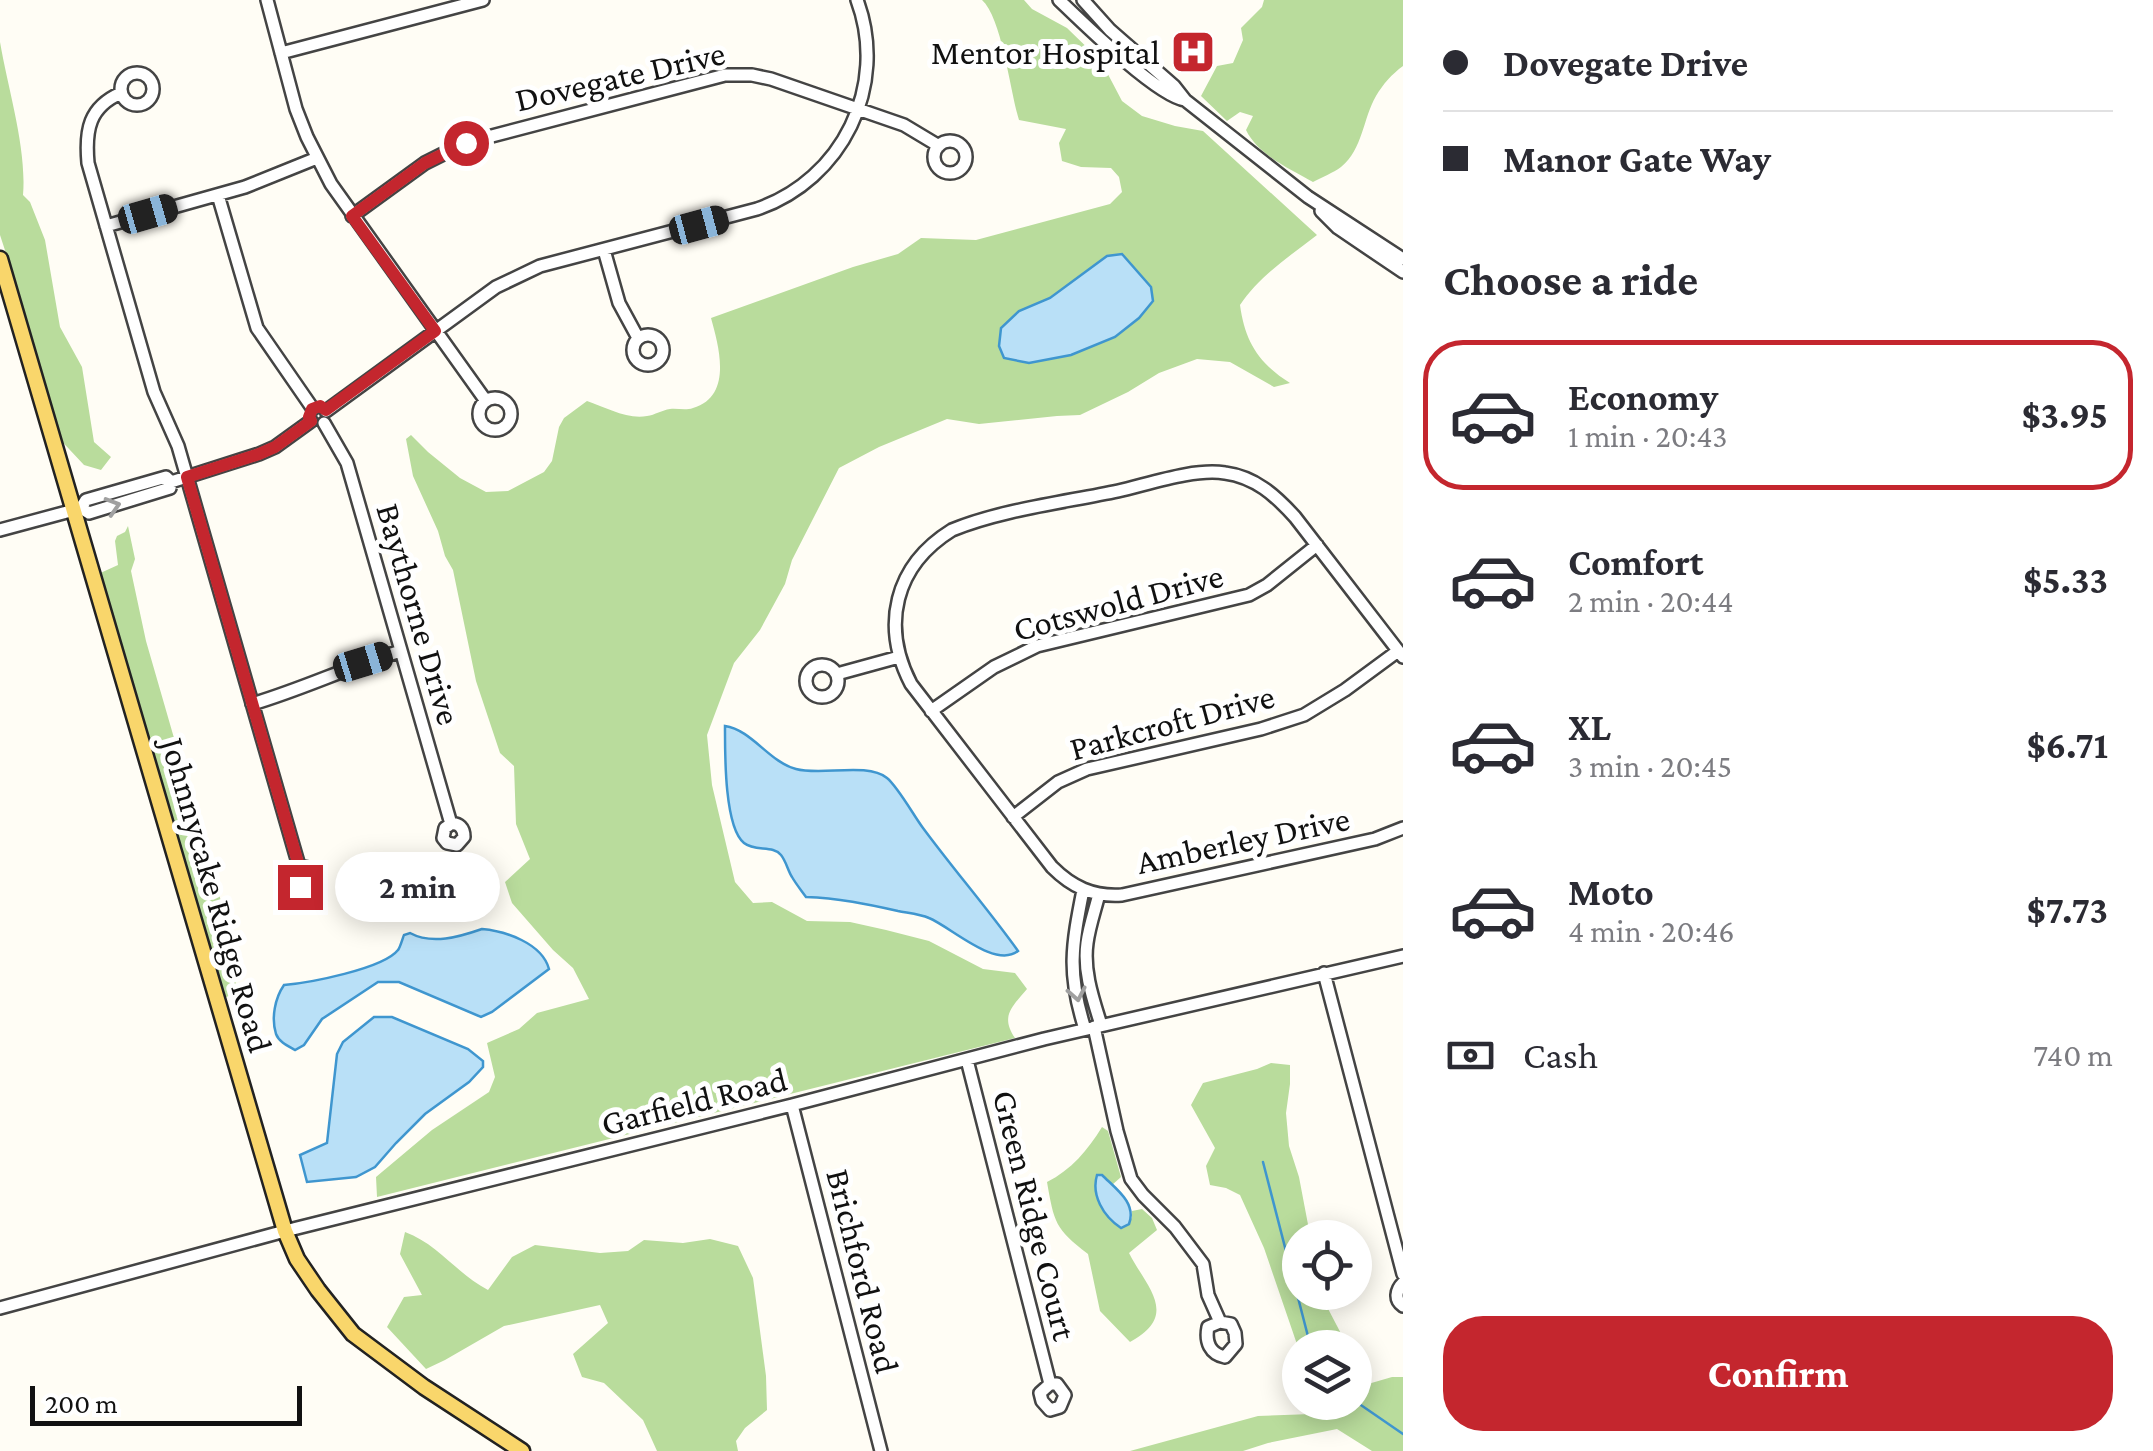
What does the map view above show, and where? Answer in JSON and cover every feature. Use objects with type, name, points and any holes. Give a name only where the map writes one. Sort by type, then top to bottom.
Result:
[{"type":"main road","name":"Johnnycake Ridge Road","points":[[0,259],[77,510],[284,1231],[297,1259],[353,1334],[522,1451]]},
{"type":"street","points":[[267,0],[296,109],[317,158],[352,216],[486,401]]},
{"type":"street","points":[[281,53],[483,0]]},
{"type":"street","points":[[0,530],[77,510],[86,500],[166,478],[171,482],[275,447],[519,274],[782,199],[830,160],[859,109],[867,56],[857,0]]},
{"type":"street","points":[[1059,0],[1147,78],[1174,98],[1185,100]]},
{"type":"street","points":[[1084,0],[1110,30],[1185,100],[1292,186],[1403,259]]},
{"type":"street","name":"Dovegate Drive","points":[[352,216],[425,163],[466,143],[718,76],[764,77],[904,125],[940,146]]},
{"type":"street","points":[[122,93],[98,108],[88,142],[88,163],[154,392],[187,477],[299,866]]},
{"type":"street","points":[[106,226],[260,182],[317,158]]},
{"type":"street","name":"Baythorne Drive","points":[[218,194],[257,328],[337,442],[346,463],[450,824]]},
{"type":"street","points":[[1308,197],[1338,228],[1403,272]]},
{"type":"street","points":[[604,250],[619,303],[638,338]]},
{"type":"street","points":[[1220,1322],[1208,1295],[1203,1264],[1132,1179],[1117,1131],[1093,1027],[1072,962],[1074,932],[1092,892],[1073,886],[1052,867],[911,684],[899,657],[894,632],[902,586],[916,561],[952,530],[1021,511],[1212,472],[1252,481],[1276,496],[1400,654]]},
{"type":"street","name":"Cotswold Drive","points":[[931,711],[994,667],[1037,646],[1250,595],[1317,544]]},
{"type":"street","points":[[252,704],[401,651]]},
{"type":"street","name":"Parkcroft Drive","points":[[1013,817],[1058,782],[1088,769],[1261,729],[1304,715],[1400,654]]},
{"type":"street","points":[[836,674],[899,657]]},
{"type":"street","name":"Amberley Drive","points":[[1092,892],[1113,896],[1145,890],[1376,839],[1403,828]]},
{"type":"street","name":"Garfield Road","points":[[0,1308],[284,1231],[1093,1027],[1403,956]]},
{"type":"street","points":[[1324,973],[1403,1274]]},
{"type":"street","name":"Green Ridge Court","points":[[967,1060],[1050,1384]]},
{"type":"street","name":"Brichford Road","points":[[792,1105],[882,1451]]},
{"type":"street","points":[[1403,1283],[1396,1294],[1403,1306]]},
{"type":"green space","points":[[982,0],[1024,0],[1032,9],[1067,28],[1101,61],[1122,101],[1142,116],[1203,131],[1317,235],[1266,276],[1240,305],[1245,330],[1255,350],[1290,383],[1274,387],[1230,362],[1197,359],[1159,373],[1080,415],[979,424],[947,419],[879,447],[839,468],[792,560],[785,584],[760,630],[734,663],[707,735],[712,785],[735,882],[753,903],[772,902],[807,921],[850,922],[886,930],[929,941],[983,969],[1015,973],[1027,989],[1008,1018],[1015,1038],[377,1197],[376,1177],[432,1130],[489,1092],[495,1077],[487,1043],[519,1029],[537,1013],[589,999],[573,968],[512,903],[505,882],[530,859],[516,824],[514,766],[500,753],[476,681],[453,570],[413,476],[406,439],[411,435],[460,478],[486,492],[508,491],[544,472],[552,461],[564,418],[587,401],[640,417],[670,409],[690,409],[706,402],[714,393],[720,369],[711,318],[898,254],[921,238],[976,240],[1110,204],[1122,192],[1119,177],[1111,168],[1081,167],[1062,161],[1059,143],[1066,129],[1019,120],[1000,38]]},
{"type":"green space","points":[[1264,0],[1403,0],[1403,66],[1376,96],[1348,160],[1313,182],[1258,147],[1246,130],[1253,116],[1240,112],[1227,121],[1201,96],[1217,66],[1233,63],[1243,40],[1241,28]]},
{"type":"green space","points":[[0,42],[20,139],[23,195],[30,202],[45,240],[60,327],[82,367],[94,442],[111,457],[101,470],[84,465],[55,434],[21,299],[0,235]]},
{"type":"green space","points":[[128,526],[135,559],[131,571],[146,641],[190,810],[205,844],[227,923],[236,974],[235,992],[220,1001],[96,575],[118,565],[115,541]]},
{"type":"green space","points":[[1271,1063],[1290,1065],[1286,1113],[1289,1146],[1307,1220],[1282,1220],[1282,1300],[1240,1195],[1210,1185],[1206,1166],[1215,1148],[1191,1105],[1203,1083]]},
{"type":"green space","points":[[1102,1127],[1108,1131],[1121,1177],[1112,1185],[1102,1175],[1132,1219],[1132,1211],[1142,1209],[1157,1230],[1129,1253],[1150,1289],[1156,1311],[1145,1332],[1130,1342],[1100,1311],[1088,1254],[1058,1224],[1047,1182],[1078,1159]]},
{"type":"green space","points":[[405,1232],[428,1244],[488,1290],[512,1257],[535,1245],[600,1253],[628,1251],[644,1240],[683,1243],[710,1239],[738,1246],[753,1278],[767,1410],[745,1428],[736,1441],[738,1451],[657,1451],[643,1420],[604,1383],[582,1377],[573,1354],[608,1323],[600,1305],[504,1326],[426,1369],[387,1327],[404,1297],[422,1295],[400,1254]]},
{"type":"green space","points":[[1285,1310],[1329,1310],[1339,1330],[1292,1330]]},
{"type":"green space","points":[[1403,1377],[1403,1451],[1372,1451],[1337,1429],[1243,1451],[1130,1451],[1258,1416],[1282,1415],[1282,1420],[1372,1420],[1372,1383]]},
{"type":"water","points":[[1122,254],[1151,287],[1153,301],[1139,318],[1115,337],[1071,355],[1029,363],[1004,358],[999,346],[1001,328],[1019,311],[1050,298],[1107,256]]},
{"type":"water","points":[[725,726],[744,733],[777,760],[796,769],[868,771],[887,778],[1018,951],[997,955],[986,951],[922,916],[806,897],[781,855],[748,846],[737,834],[727,788]]},
{"type":"water","points":[[482,929],[501,932],[531,945],[549,969],[492,1012],[481,1017],[399,982],[378,982],[322,1019],[304,1045],[295,1050],[277,1037],[275,1008],[284,985],[327,978],[377,963],[398,950],[404,935],[410,933],[436,939]]},
{"type":"water","points":[[374,1017],[392,1017],[468,1049],[483,1061],[483,1067],[425,1114],[375,1167],[356,1177],[307,1182],[300,1155],[327,1143],[337,1054],[343,1042]]},
{"type":"water","points":[[1097,1175],[1102,1175],[1124,1197],[1130,1209],[1129,1224],[1121,1228],[1104,1211],[1097,1197]]},
{"type":"waterway","points":[[1263,1162],[1306,1330]]},
{"type":"waterway","points":[[1372,1413],[1403,1434]]},
{"type":"place","name":"Mentor Hospital","points":[[1193,52]]},
{"type":"route","points":[[300,887],[291,877],[299,866],[187,477],[275,447],[311,421],[312,409],[320,406],[326,410],[435,331],[352,216],[425,163],[466,143]]}]
